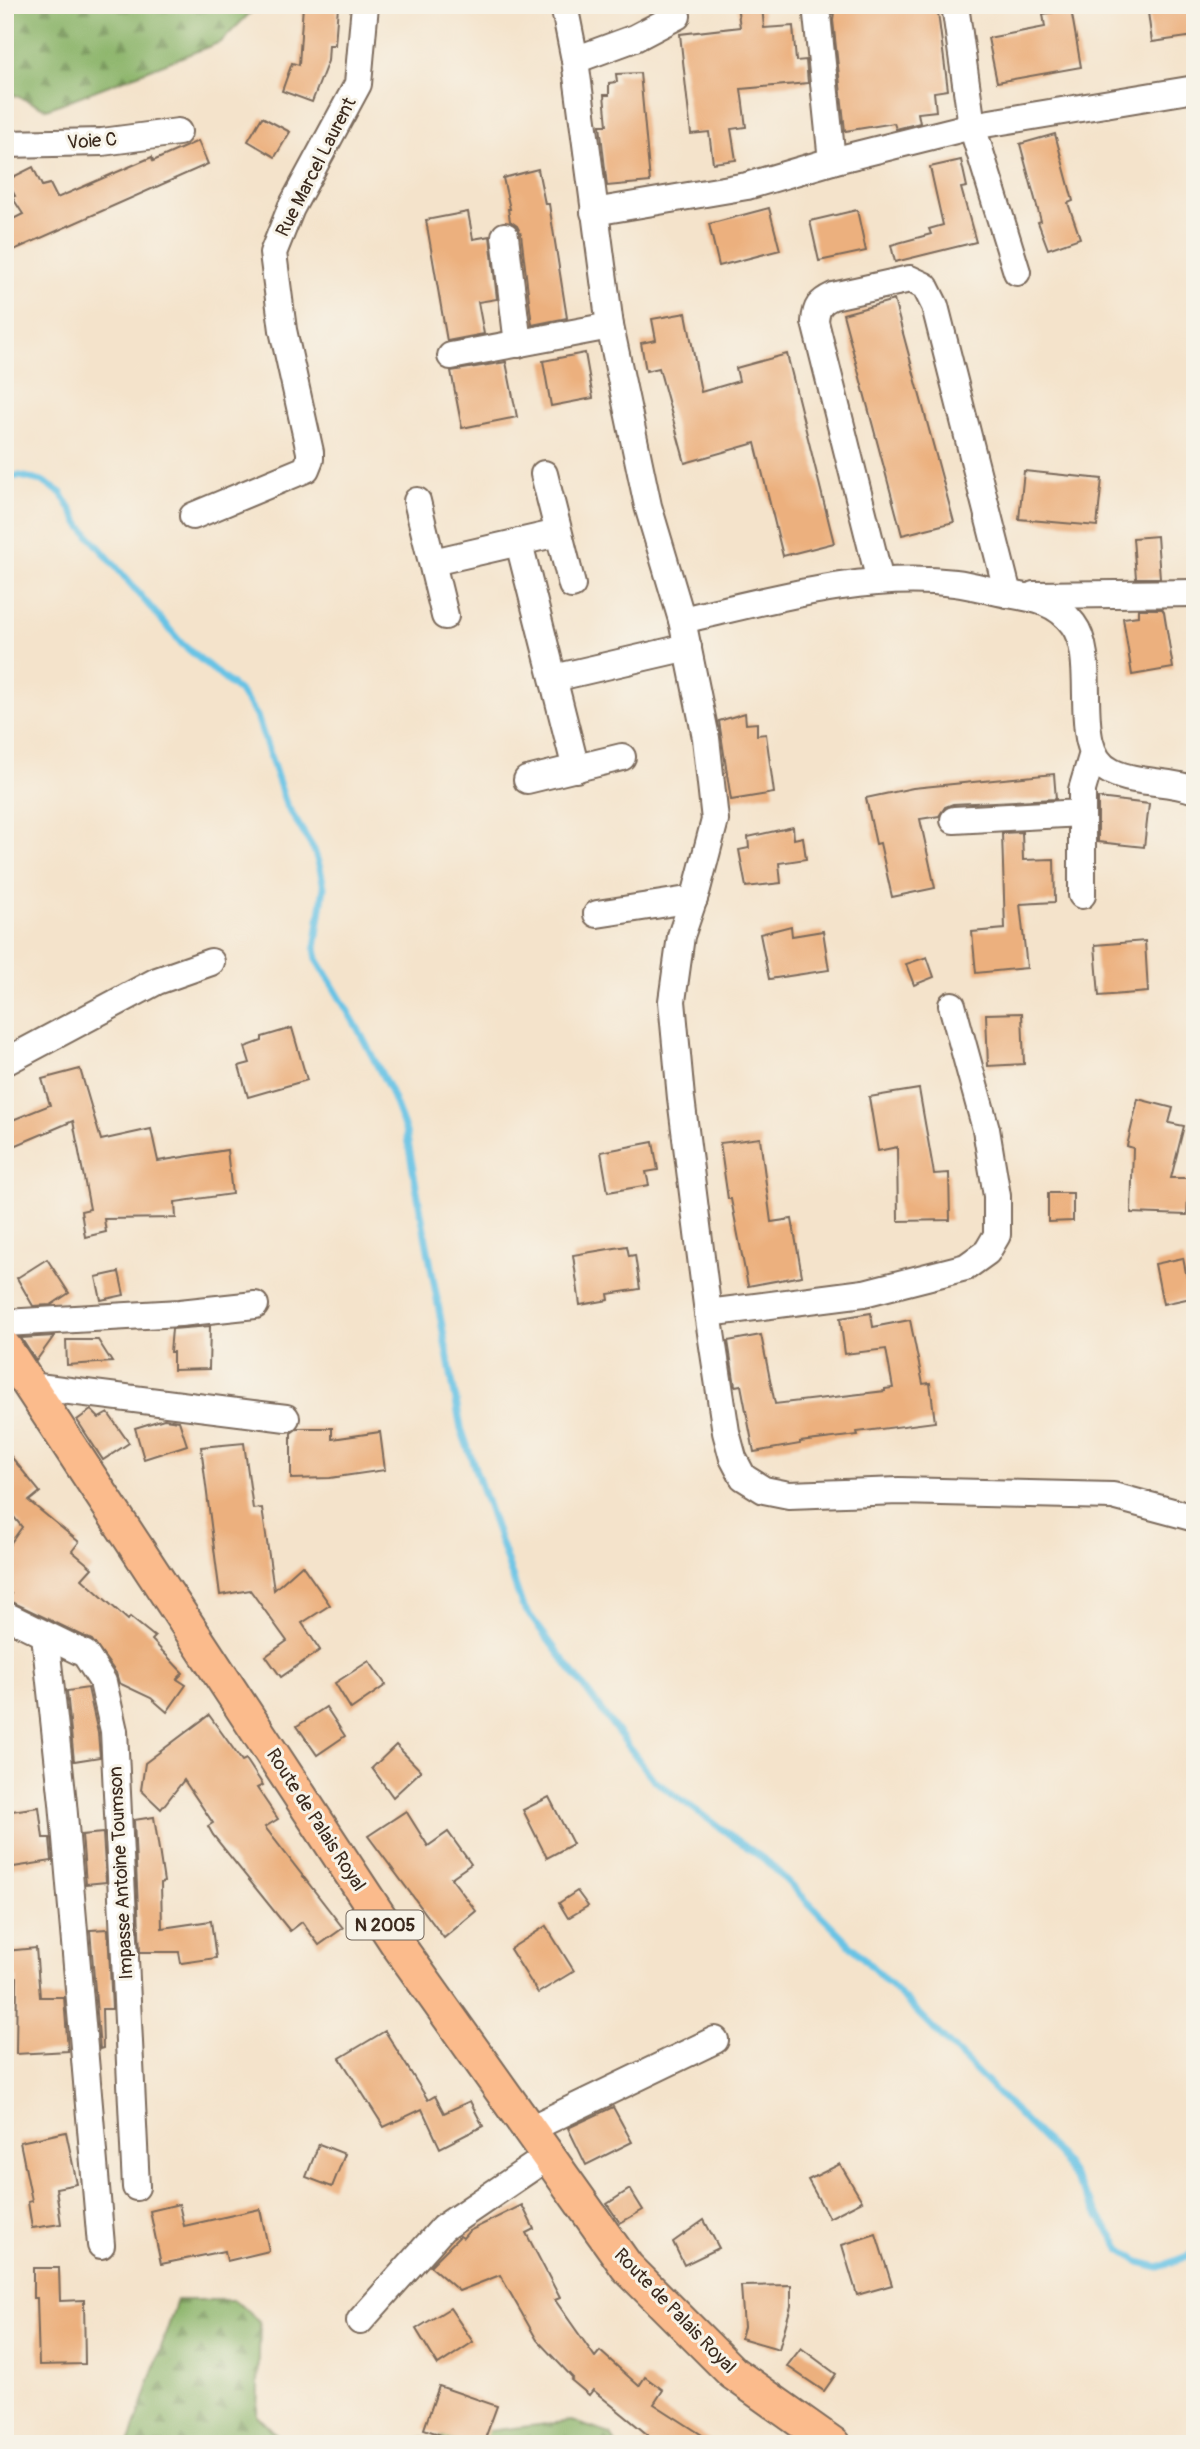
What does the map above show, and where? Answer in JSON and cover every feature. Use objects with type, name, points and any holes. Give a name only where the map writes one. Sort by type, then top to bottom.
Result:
[{"type":"main road","name":"Route de Palais Royal","points":[[5,1348],[398,1945],[627,2267],[733,2373],[833,2444]]},
{"type":"street","name":"Rue Marcel Laurent","points":[[193,516],[306,469],[310,459],[283,330],[273,253],[291,208],[358,84],[365,5]]},
{"type":"street","points":[[564,5],[575,60],[610,326],[648,506],[688,647],[705,738],[715,820],[681,936],[673,1000],[681,1098],[708,1313],[726,1432],[733,1458],[743,1477],[764,1490],[789,1495],[899,1492],[1113,1496],[1195,1518]]},
{"type":"street","points":[[816,5],[832,161]]},
{"type":"street","points":[[955,5],[972,126],[1017,272]]},
{"type":"street","points":[[575,60],[635,38],[677,16]]},
{"type":"street","points":[[594,212],[747,186],[832,161],[972,126],[1195,89]]},
{"type":"street","name":"Voie C","points":[[5,144],[102,142],[178,132]]},
{"type":"street","points":[[505,236],[518,344]]},
{"type":"street","points":[[880,581],[815,322],[816,308],[833,296],[910,279],[925,286],[935,306],[1017,594]]},
{"type":"street","points":[[452,356],[610,326]]},
{"type":"street","points":[[544,474],[572,585]]},
{"type":"street","points":[[417,501],[445,616]]},
{"type":"street","points":[[433,562],[558,533]]},
{"type":"street","points":[[519,543],[576,769]]},
{"type":"street","points":[[682,620],[832,587],[880,581],[954,582],[1052,604],[1074,624],[1085,650],[1088,735],[1093,752],[1104,768],[1112,773],[1190,787]]},
{"type":"street","points":[[1017,594],[1195,593]]},
{"type":"street","points":[[554,678],[688,647]]},
{"type":"street","points":[[1082,895],[1082,790],[1093,752]]},
{"type":"street","points":[[527,780],[622,757]]},
{"type":"street","points":[[954,820],[1082,813]]},
{"type":"street","points":[[597,914],[694,899]]},
{"type":"street","points":[[5,1062],[157,981],[211,962]]},
{"type":"street","points":[[708,1313],[864,1293],[967,1267],[987,1252],[997,1235],[997,1196],[986,1129],[952,1005]]},
{"type":"street","points":[[5,1323],[180,1313],[255,1305]]},
{"type":"street","points":[[30,1386],[286,1418]]},
{"type":"street","name":"Impasse Antoine Toumson","points":[[5,1615],[85,1654],[103,1682],[114,1731],[136,2187]]},
{"type":"street","points":[[45,1635],[63,1803],[101,2245]]},
{"type":"street","points":[[528,2130],[715,2040]]},
{"type":"street","points":[[360,2321],[443,2228],[547,2157]]},
{"type":"green space","points":[[5,5],[250,5],[251,12],[221,42],[47,109],[5,91]]},
{"type":"green space","points":[[177,2300],[234,2300],[260,2322],[257,2415],[286,2444],[129,2444]]},
{"type":"green space","points":[[571,2421],[611,2434],[616,2444],[320,2444],[431,2438]]},
{"type":"building","points":[[303,5],[338,6],[335,45],[329,45],[328,61],[312,102],[282,91],[292,63],[299,65]]},
{"type":"building","points":[[737,5],[762,5],[764,28],[793,26],[796,61],[806,60],[808,83],[741,89],[746,127],[731,129],[736,160],[713,163],[709,132],[691,134],[680,34],[740,27]]},
{"type":"building","points":[[838,5],[937,5],[948,90],[934,92],[936,111],[918,113],[920,123],[896,129],[894,123],[845,131],[833,20],[834,12],[839,11]]},
{"type":"building","points":[[1147,5],[1195,5],[1195,36],[1152,42]]},
{"type":"building","points":[[1071,9],[1081,67],[997,82],[988,38],[1045,27],[1043,14]]},
{"type":"building","points":[[640,73],[650,182],[607,186],[600,125],[607,125],[604,95],[609,95],[609,83],[617,82],[616,74]]},
{"type":"building","points":[[262,117],[290,132],[275,157],[248,141]]},
{"type":"building","points":[[1055,134],[1073,201],[1068,203],[1080,238],[1048,249],[1038,222],[1041,221],[1020,144]]},
{"type":"building","points":[[198,141],[208,164],[5,254],[5,223],[23,214],[12,197],[15,196],[7,180],[33,167],[42,186],[50,184],[57,198],[152,157],[153,161]]},
{"type":"building","points":[[961,160],[967,187],[961,188],[976,242],[895,262],[891,245],[931,234],[929,229],[943,225],[930,167]]},
{"type":"building","points":[[538,169],[545,204],[549,204],[567,318],[532,325],[521,234],[517,226],[510,221],[503,178]]},
{"type":"building","points":[[769,208],[780,250],[719,266],[709,224]]},
{"type":"building","points":[[857,210],[866,251],[819,261],[810,221]]},
{"type":"building","points":[[468,212],[473,239],[490,236],[497,299],[478,302],[484,334],[447,341],[426,220]]},
{"type":"building","points":[[894,300],[954,522],[902,535],[843,314]]},
{"type":"building","points":[[686,313],[701,392],[739,381],[736,368],[787,354],[834,543],[783,556],[755,443],[685,463],[659,368],[646,371],[641,343],[656,340],[652,319]]},
{"type":"building","points":[[585,353],[593,398],[551,406],[543,361]]},
{"type":"building","points":[[506,362],[517,417],[462,428],[451,371]]},
{"type":"building","points":[[1024,471],[1102,479],[1097,526],[1019,519]]},
{"type":"building","points":[[1157,536],[1160,578],[1136,578],[1133,538]]},
{"type":"building","points":[[1138,609],[1162,609],[1164,612],[1173,668],[1132,675],[1123,618],[1138,616]]},
{"type":"building","points":[[745,713],[746,724],[757,723],[757,735],[766,734],[774,793],[731,800],[719,721]]},
{"type":"building","points":[[1054,774],[1056,799],[953,804],[945,807],[939,816],[920,819],[935,888],[892,897],[880,843],[876,844],[866,798],[913,788]]},
{"type":"building","points":[[1098,798],[1149,804],[1144,847],[1098,842]]},
{"type":"building","points":[[793,827],[794,839],[803,837],[806,859],[779,863],[781,883],[746,887],[739,850],[749,848],[748,837]]},
{"type":"building","points":[[1022,832],[1023,860],[1054,859],[1055,902],[1020,904],[1027,968],[976,973],[972,932],[1005,929],[1002,833]]},
{"type":"building","points":[[791,926],[792,936],[823,931],[829,970],[769,979],[760,934]]},
{"type":"building","points":[[1145,941],[1148,992],[1099,996],[1095,945]]},
{"type":"building","points":[[927,957],[934,977],[914,985],[906,964]]},
{"type":"building","points":[[1022,1013],[1024,1064],[988,1066],[986,1014]]},
{"type":"building","points":[[292,1028],[307,1080],[248,1097],[239,1066],[250,1063],[245,1047],[262,1041],[262,1037]]},
{"type":"building","points":[[80,1069],[101,1140],[151,1129],[158,1161],[227,1150],[232,1194],[175,1202],[176,1218],[104,1219],[106,1232],[85,1237],[81,1211],[90,1209],[73,1121],[5,1150],[5,1123],[50,1105],[42,1079]]},
{"type":"building","points":[[919,1089],[934,1174],[949,1173],[950,1220],[898,1221],[897,1147],[878,1151],[869,1097]]},
{"type":"building","points":[[1138,1099],[1173,1108],[1169,1123],[1184,1126],[1171,1178],[1189,1178],[1187,1215],[1131,1213],[1133,1148],[1127,1146]]},
{"type":"building","points":[[760,1138],[771,1222],[792,1219],[802,1276],[748,1286],[731,1199],[728,1199],[720,1143]]},
{"type":"building","points":[[653,1142],[658,1170],[646,1172],[649,1185],[608,1192],[601,1152]]},
{"type":"building","points":[[1048,1193],[1073,1193],[1073,1221],[1048,1222]]},
{"type":"building","points":[[627,1246],[629,1256],[635,1255],[640,1289],[608,1294],[609,1300],[580,1305],[573,1255]]},
{"type":"building","points":[[1183,1258],[1191,1298],[1163,1304],[1155,1264]]},
{"type":"building","points":[[47,1259],[69,1293],[51,1305],[33,1306],[17,1278]]},
{"type":"building","points":[[119,1272],[124,1295],[101,1300],[96,1277]]},
{"type":"building","points":[[871,1313],[873,1327],[910,1320],[923,1384],[930,1383],[935,1422],[857,1432],[858,1435],[800,1442],[754,1452],[741,1385],[735,1386],[728,1341],[761,1335],[775,1404],[885,1391],[893,1388],[886,1349],[845,1354],[840,1318]]},
{"type":"building","points":[[210,1326],[209,1369],[173,1370],[173,1352],[170,1352],[172,1329]]},
{"type":"building","points":[[54,1336],[36,1361],[21,1338]]},
{"type":"building","points":[[66,1340],[98,1340],[112,1362],[67,1365]]},
{"type":"building","points":[[91,1410],[99,1418],[108,1413],[129,1443],[103,1460],[77,1420]]},
{"type":"building","points":[[164,1419],[179,1421],[187,1445],[144,1459],[135,1428]]},
{"type":"building","points":[[298,1428],[332,1428],[332,1439],[380,1432],[385,1470],[330,1478],[291,1479],[291,1433]]},
{"type":"building","points":[[244,1443],[253,1509],[262,1508],[274,1590],[302,1565],[330,1605],[302,1623],[320,1650],[281,1677],[266,1656],[287,1641],[250,1590],[220,1595],[201,1447]]},
{"type":"building","points":[[5,1449],[40,1492],[29,1501],[79,1542],[72,1551],[92,1568],[82,1579],[128,1620],[130,1617],[155,1637],[152,1640],[183,1673],[177,1679],[186,1685],[167,1712],[151,1698],[119,1683],[116,1673],[92,1640],[8,1600],[11,1594],[5,1591],[5,1551],[22,1527],[5,1506]]},
{"type":"building","points":[[369,1661],[386,1685],[351,1709],[335,1683]]},
{"type":"building","points":[[88,1688],[98,1733],[100,1757],[74,1761],[67,1691]]},
{"type":"building","points":[[326,1707],[345,1736],[317,1755],[297,1726]]},
{"type":"building","points":[[209,1715],[242,1761],[246,1759],[263,1785],[257,1788],[278,1819],[265,1827],[343,1928],[319,1945],[302,1922],[290,1931],[213,1835],[208,1826],[213,1823],[184,1780],[161,1809],[141,1790],[145,1763]]},
{"type":"building","points":[[396,1745],[421,1771],[393,1797],[372,1768]]},
{"type":"building","points":[[549,1797],[573,1844],[547,1858],[523,1810]]},
{"type":"building","points":[[39,1807],[43,1838],[50,1838],[52,1861],[7,1868],[5,1812]]},
{"type":"building","points":[[406,1811],[428,1846],[448,1832],[471,1864],[451,1878],[476,1911],[444,1938],[368,1836]]},
{"type":"building","points":[[154,1817],[164,1882],[161,1883],[162,1928],[211,1921],[216,1958],[181,1963],[179,1952],[140,1952],[134,1820]]},
{"type":"building","points":[[103,1833],[106,1882],[86,1884],[82,1835]]},
{"type":"building","points":[[577,1891],[588,1906],[568,1918],[559,1903]]},
{"type":"building","points":[[546,1926],[574,1971],[538,1993],[510,1949]]},
{"type":"building","points":[[108,1929],[112,2009],[102,2009],[103,2048],[100,2049],[90,1930]]},
{"type":"building","points":[[36,1948],[40,1997],[64,1997],[68,2051],[16,2054],[17,1977],[8,1978],[6,1951]]},
{"type":"building","points":[[385,2031],[428,2100],[435,2096],[444,2113],[470,2101],[483,2126],[440,2148],[422,2109],[384,2127],[340,2058]]},
{"type":"building","points":[[613,2107],[632,2142],[586,2165],[568,2128]]},
{"type":"building","points":[[66,2132],[77,2184],[56,2188],[61,2224],[32,2228],[28,2202],[32,2201],[20,2142]]},
{"type":"building","points":[[319,2144],[345,2154],[332,2187],[306,2177]]},
{"type":"building","points":[[840,2164],[862,2201],[829,2218],[808,2180]]},
{"type":"building","points":[[630,2189],[643,2210],[620,2223],[607,2204]]},
{"type":"building","points":[[179,2204],[184,2226],[260,2209],[269,2251],[227,2261],[225,2251],[161,2264],[150,2211]]},
{"type":"building","points":[[522,2205],[534,2229],[526,2233],[560,2298],[555,2300],[595,2357],[600,2351],[639,2386],[645,2377],[663,2390],[654,2404],[716,2444],[642,2444],[648,2435],[593,2390],[589,2395],[571,2380],[573,2378],[537,2340],[500,2275],[459,2291],[430,2266],[460,2236],[463,2238],[469,2231]]},
{"type":"building","points":[[704,2220],[719,2248],[684,2265],[673,2242]]},
{"type":"building","points":[[876,2234],[892,2285],[857,2295],[842,2245]]},
{"type":"building","points":[[33,2268],[59,2268],[60,2301],[84,2300],[85,2364],[39,2365],[37,2298],[33,2298]]},
{"type":"building","points":[[791,2285],[791,2306],[779,2349],[741,2338],[744,2327],[741,2286]]},
{"type":"building","points":[[450,2308],[473,2342],[438,2365],[416,2329]]},
{"type":"building","points":[[801,2348],[836,2374],[824,2391],[787,2366]]},
{"type":"building","points":[[439,2386],[497,2406],[483,2444],[466,2444],[424,2429]]},
{"type":"waterway","points":[[5,477],[20,476],[42,481],[61,493],[81,526],[182,644],[240,692],[257,716],[286,804],[314,850],[320,868],[324,887],[315,948],[317,959],[390,1090],[406,1132],[461,1428],[522,1605],[654,1780],[769,1863],[1059,2155],[1121,2249],[1139,2262],[1159,2267],[1195,2253]]}]
